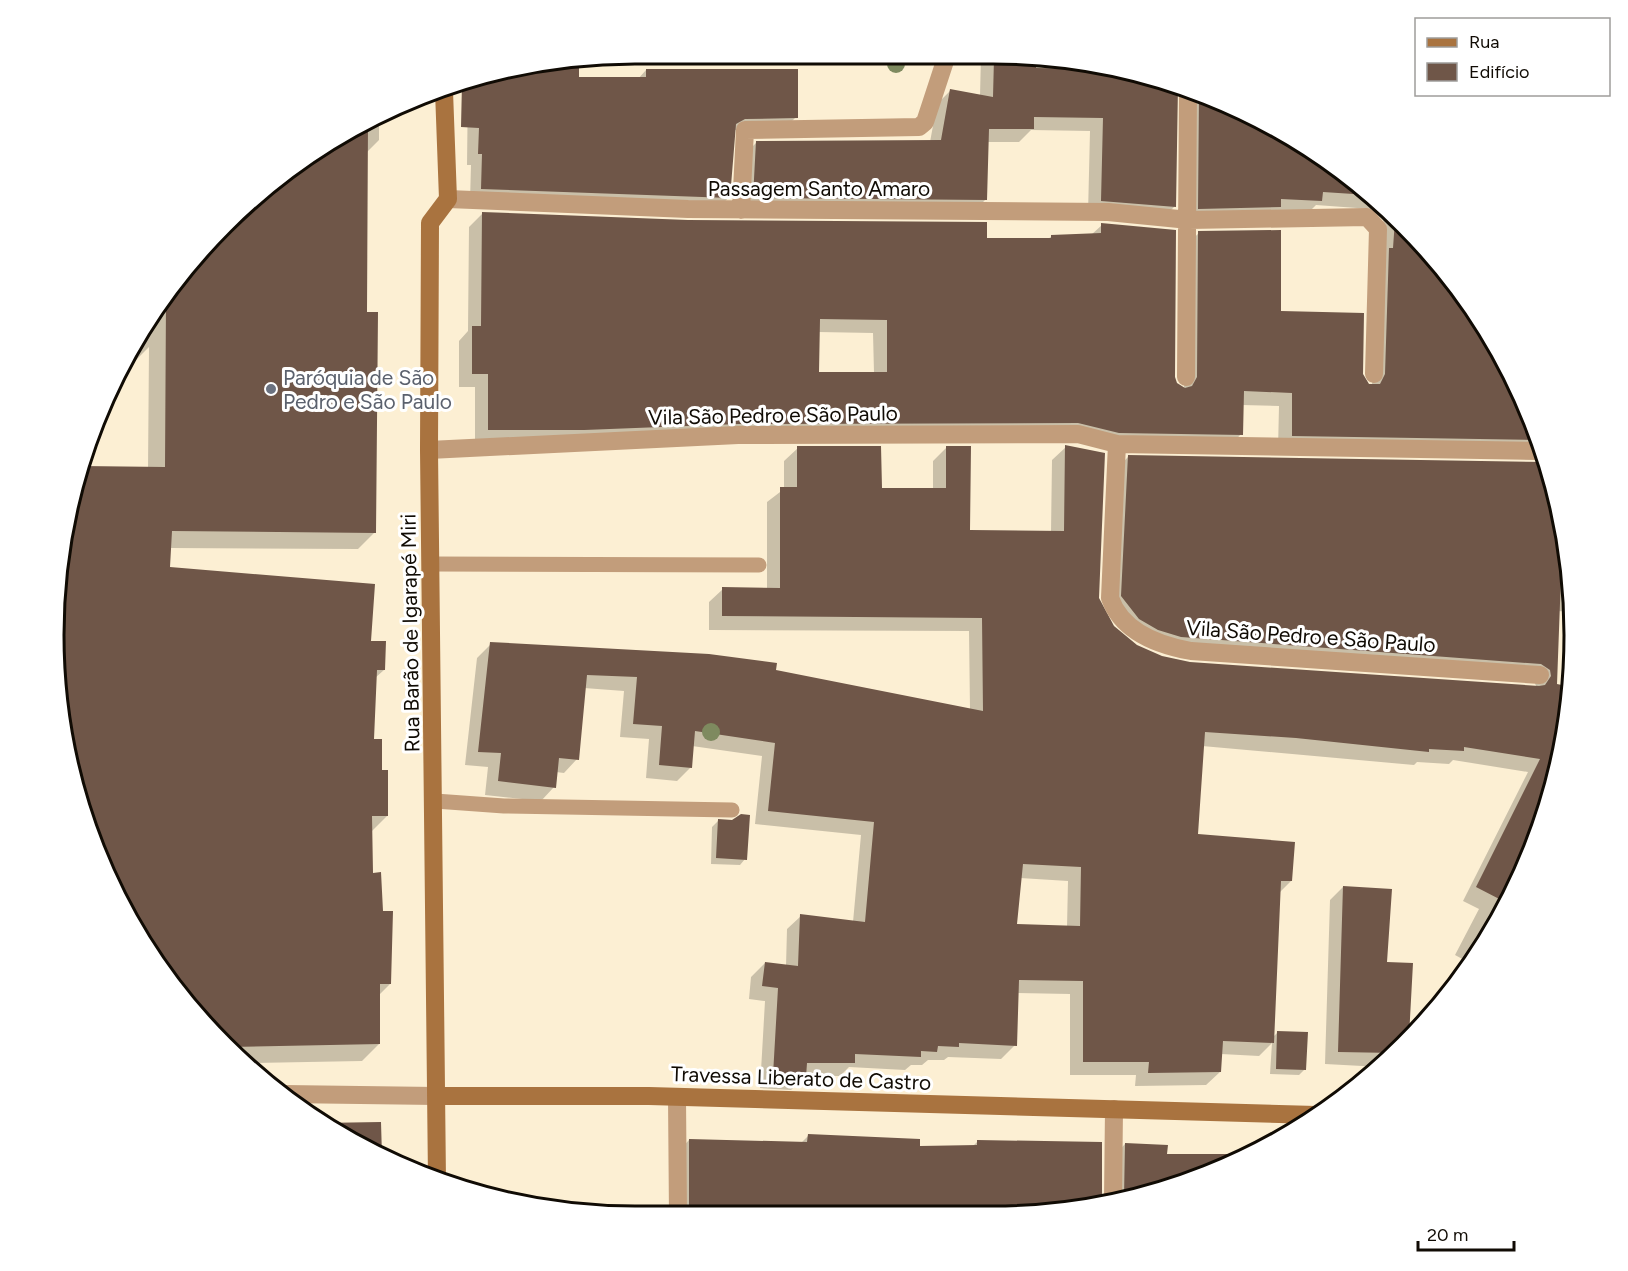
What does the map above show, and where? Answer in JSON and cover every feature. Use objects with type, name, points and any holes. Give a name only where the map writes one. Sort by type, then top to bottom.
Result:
[{"type":"main road","points":[[444,98],[448,199]]},
{"type":"main road","name":"Rua Barão de Igarapé Miri","points":[[436,1170],[435,801],[429,450],[430,223],[448,199]]},
{"type":"main road","name":"Travessa Liberato de Castro","points":[[436,1096],[677,1098],[1303,1115]]},
{"type":"street","points":[[741,210],[745,130],[828,131],[919,127],[925,122],[944,64]]},
{"type":"street","points":[[1186,377],[1189,220],[1188,99]]},
{"type":"street","name":"Passagem Santo Amaro","points":[[448,199],[741,210],[1108,212],[1189,220],[1367,218],[1378,229],[1374,374]]},
{"type":"street","name":"Vila São Pedro e São Paulo","points":[[429,450],[750,435],[1078,434],[1118,444],[1533,452]]},
{"type":"street","name":"Vila São Pedro e São Paulo","points":[[1118,444],[1110,598],[1116,614],[1128,627],[1175,648],[1191,651],[1540,675]]},
{"type":"street","name":"Travessa Liberato de Castro","points":[[297,1095],[436,1096]]},
{"type":"street","points":[[677,1098],[678,1207]]},
{"type":"street","points":[[1113,1194],[1114,1109]]},
{"type":"lane","points":[[432,564],[759,565]]},
{"type":"lane","points":[[435,801],[504,806],[732,810]]},
{"type":"building","points":[[994,64],[1067,69],[1104,75],[1178,96],[1176,207],[1101,201],[1103,118],[1034,117],[1034,129],[989,129],[987,200],[753,198],[756,141],[941,140],[950,89],[993,97]]},
{"type":"building","points":[[579,68],[579,77],[646,77],[646,69],[798,69],[798,118],[745,119],[736,124],[730,198],[481,189],[482,154],[478,154],[479,128],[461,127],[462,92],[524,75]]},
{"type":"building","points":[[1199,104],[1245,123],[1278,141],[1355,194],[1323,192],[1322,201],[1281,199],[1281,207],[1198,209]]},
{"type":"building","points":[[368,131],[367,312],[378,312],[376,533],[172,531],[170,567],[375,584],[371,641],[386,641],[385,670],[377,670],[374,739],[382,739],[382,770],[388,770],[388,816],[372,816],[373,873],[381,872],[383,911],[393,911],[391,984],[380,984],[380,1044],[240,1047],[206,1012],[161,953],[123,888],[108,854],[84,783],[69,710],[64,636],[69,561],[75,524],[91,466],[165,467],[166,311],[206,259],[259,206],[318,161]]},
{"type":"building","points":[[482,212],[688,220],[987,222],[987,238],[1051,238],[1051,235],[1101,233],[1101,223],[1176,230],[1175,377],[1177,383],[1185,388],[1192,386],[1197,377],[1198,231],[1281,230],[1281,311],[1364,313],[1363,374],[1369,384],[1380,384],[1385,374],[1389,248],[1393,248],[1394,230],[1422,259],[1467,318],[1505,383],[1528,440],[1292,436],[1292,393],[1244,391],[1243,435],[1119,433],[1078,423],[738,424],[584,430],[488,430],[488,374],[472,374],[472,326],[481,326]],"holes":[[[820,319],[887,320],[887,372],[819,372]]]},
{"type":"building","points":[[1065,445],[1105,453],[1099,598],[1114,626],[1137,645],[1162,656],[1190,662],[1539,686],[1545,685],[1551,676],[1550,670],[1541,664],[1181,637],[1158,630],[1139,619],[1121,596],[1128,455],[1536,462],[1553,524],[1559,561],[1561,583],[1557,684],[1561,685],[1559,710],[1553,747],[1533,819],[1499,899],[1476,887],[1540,759],[1464,747],[1464,751],[1429,749],[1429,752],[1296,738],[1205,732],[1198,834],[1295,842],[1292,881],[1281,881],[1274,1043],[1223,1041],[1221,1072],[1148,1073],[1149,1062],[1083,1062],[1083,981],[1019,980],[1017,1046],[959,1043],[959,1047],[938,1046],[937,1052],[921,1051],[921,1057],[855,1054],[855,1063],[807,1063],[806,1077],[773,1075],[778,988],[762,986],[765,962],[798,966],[800,914],[865,922],[874,822],[768,811],[775,743],[695,731],[692,768],[659,765],[662,726],[633,724],[637,677],[587,675],[579,760],[559,758],[556,788],[498,781],[501,753],[478,752],[490,642],[709,654],[777,663],[776,670],[983,711],[982,618],[722,616],[722,587],[780,588],[780,487],[797,487],[797,446],[881,446],[882,488],[946,488],[946,446],[971,446],[970,530],[1064,531]],"holes":[[[1023,864],[1081,867],[1080,926],[1017,924]]]},
{"type":"building","points":[[741,814],[750,815],[747,860],[716,858],[718,819],[732,820]]},
{"type":"building","points":[[1343,886],[1392,889],[1387,962],[1413,963],[1410,1025],[1382,1053],[1338,1052]]},
{"type":"building","points":[[1277,1031],[1308,1032],[1306,1070],[1276,1069]]},
{"type":"building","points":[[381,1122],[382,1147],[350,1130],[338,1123]]},
{"type":"building","points":[[808,1134],[920,1139],[920,1146],[977,1145],[977,1140],[1102,1142],[1102,1196],[1067,1202],[992,1207],[689,1207],[689,1139],[807,1142]]},
{"type":"building","points":[[1125,1143],[1168,1145],[1167,1154],[1231,1154],[1176,1176],[1124,1191]]},
{"type":"place","name":"Paróquia de São Pedro e São Paulo","points":[[271,389]]}]
